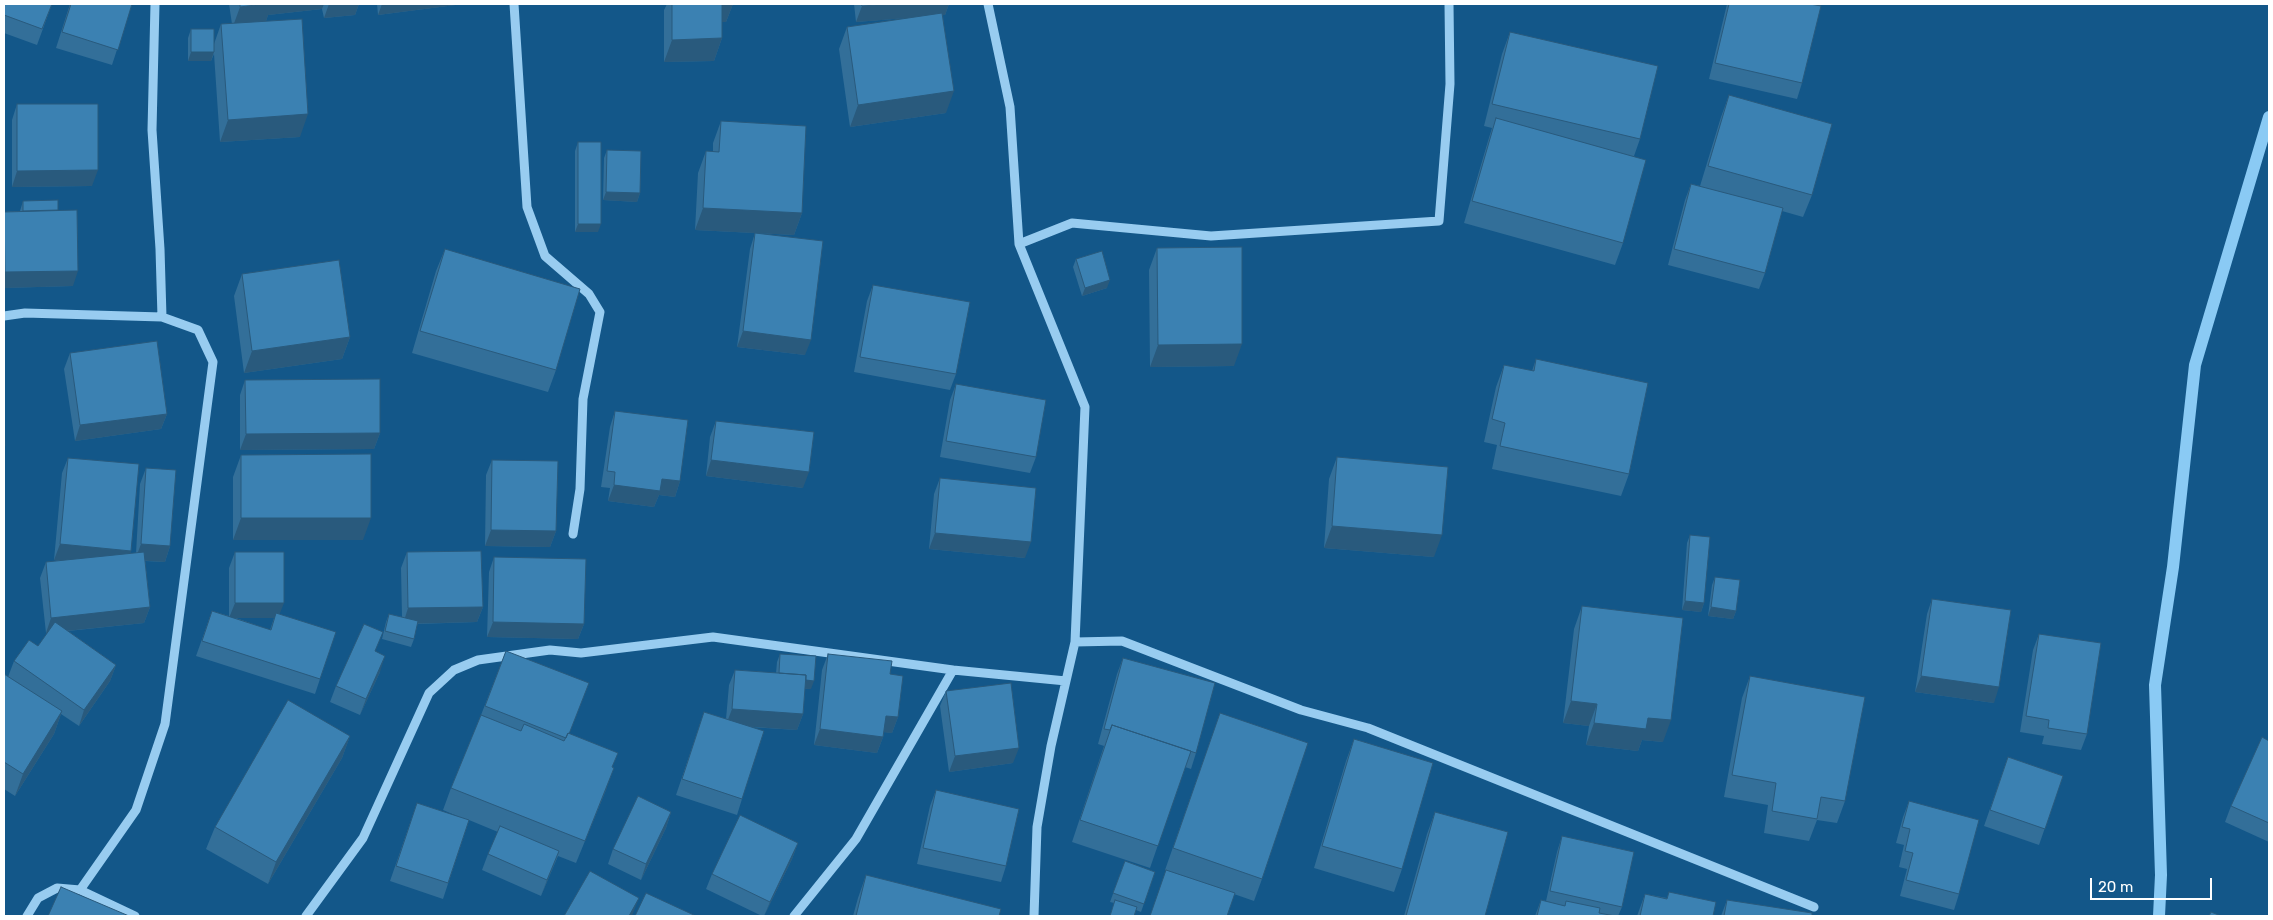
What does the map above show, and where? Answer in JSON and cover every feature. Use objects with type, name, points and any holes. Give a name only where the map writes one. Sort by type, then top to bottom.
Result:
[{"type":"street","points":[[154,4],[152,130],[160,249],[162,318]]},
{"type":"street","points":[[514,4],[527,207],[545,256],[589,294],[600,312],[583,399],[580,489],[573,534]]},
{"type":"street","points":[[988,4],[1010,107],[1020,244],[1085,407],[1075,642],[1051,746],[1037,827],[1034,916]]},
{"type":"street","points":[[1020,244],[1072,223],[1211,236],[1439,220],[1450,84],[1449,4]]},
{"type":"street","points":[[4,316],[25,313],[162,318],[198,330],[213,362],[165,724],[136,810],[80,890]]},
{"type":"street","points":[[306,916],[363,838],[429,693],[454,670],[478,660],[550,650],[580,653],[713,637],[952,670],[1066,681]]},
{"type":"street","points":[[1075,642],[1122,641],[1301,710],[1368,728],[1814,907]]},
{"type":"street","points":[[794,916],[856,839],[952,670]]},
{"type":"street","points":[[27,916],[38,898],[57,888],[80,890],[135,916]]},
{"type":"building","points":[[4,4],[52,4],[42,29],[4,15]]},
{"type":"building","points":[[71,4],[132,4],[118,50],[62,32]]},
{"type":"building","points":[[240,4],[263,4],[240,7]]},
{"type":"building","points":[[672,4],[722,4],[722,38],[672,40]]},
{"type":"building","points":[[861,4],[891,4],[862,6]]},
{"type":"building","points":[[1729,4],[1810,4],[1821,6],[1802,83],[1715,63]]},
{"type":"building","points":[[942,13],[954,91],[858,105],[847,27]]},
{"type":"building","points":[[302,19],[308,114],[228,120],[221,24]]},
{"type":"building","points":[[191,29],[214,29],[214,52],[191,52]]},
{"type":"building","points":[[1510,32],[1658,66],[1640,139],[1492,104]]},
{"type":"building","points":[[1729,95],[1832,124],[1812,195],[1708,166]]},
{"type":"building","points":[[17,104],[98,104],[98,170],[17,171]]},
{"type":"building","points":[[1496,118],[1646,160],[1623,243],[1472,201]]},
{"type":"building","points":[[721,121],[806,126],[802,213],[703,208],[706,151],[719,152]]},
{"type":"building","points":[[578,142],[601,142],[601,224],[578,224]]},
{"type":"building","points":[[607,150],[641,151],[640,193],[606,192]]},
{"type":"building","points":[[1691,184],[1783,208],[1765,273],[1674,249]]},
{"type":"building","points":[[58,200],[58,210],[23,211],[23,201]]},
{"type":"building","points":[[77,210],[78,271],[5,272],[4,212]]},
{"type":"building","points":[[755,233],[823,241],[811,340],[743,331]]},
{"type":"building","points":[[1242,247],[1242,344],[1158,345],[1157,248]]},
{"type":"building","points":[[445,249],[580,289],[556,370],[420,331]]},
{"type":"building","points":[[1102,251],[1110,280],[1085,288],[1076,259]]},
{"type":"building","points":[[339,260],[350,337],[252,351],[242,274]]},
{"type":"building","points":[[873,285],[970,302],[956,374],[860,357]]},
{"type":"building","points":[[157,341],[167,414],[80,425],[70,353]]},
{"type":"building","points":[[1536,359],[1648,383],[1629,474],[1500,446],[1505,423],[1492,419],[1504,365],[1534,371]]},
{"type":"building","points":[[380,379],[380,433],[246,434],[245,380]]},
{"type":"building","points":[[956,384],[1046,400],[1036,457],[946,441]]},
{"type":"building","points":[[615,411],[688,420],[680,481],[662,479],[660,491],[614,485],[615,472],[607,471]]},
{"type":"building","points":[[716,421],[814,432],[809,472],[711,460]]},
{"type":"building","points":[[371,454],[371,518],[241,518],[241,455]]},
{"type":"building","points":[[1337,457],[1448,467],[1442,535],[1332,526]]},
{"type":"building","points":[[68,458],[139,464],[131,551],[60,544]]},
{"type":"building","points":[[492,460],[558,461],[556,531],[491,530]]},
{"type":"building","points":[[146,468],[176,470],[170,546],[141,544]]},
{"type":"building","points":[[940,478],[1036,488],[1031,542],[935,533]]},
{"type":"building","points":[[1690,535],[1710,537],[1704,603],[1685,601]]},
{"type":"building","points":[[481,551],[483,607],[408,608],[407,552]]},
{"type":"building","points":[[144,552],[150,607],[51,618],[46,562]]},
{"type":"building","points":[[235,552],[284,552],[284,603],[235,603]]},
{"type":"building","points":[[494,557],[586,559],[584,624],[493,622]]},
{"type":"building","points":[[1715,577],[1740,580],[1736,611],[1711,607]]},
{"type":"building","points":[[1932,599],[2011,610],[1999,687],[1921,676]]},
{"type":"building","points":[[1582,606],[1683,618],[1671,720],[1648,718],[1646,729],[1594,723],[1597,704],[1571,701]]},
{"type":"building","points":[[212,611],[271,630],[276,613],[336,632],[320,679],[202,641]]},
{"type":"building","points":[[389,614],[418,621],[414,639],[385,631]]},
{"type":"building","points":[[55,622],[116,665],[84,710],[14,661],[29,640],[38,646]]},
{"type":"building","points":[[364,624],[383,632],[375,651],[385,656],[366,699],[336,686]]},
{"type":"building","points":[[2039,634],[2101,643],[2087,734],[2048,728],[2049,720],[2026,716]]},
{"type":"building","points":[[506,651],[589,683],[566,738],[485,706]]},
{"type":"building","points":[[780,654],[816,656],[814,681],[806,680],[806,675],[779,673]]},
{"type":"building","points":[[828,654],[892,661],[890,674],[903,676],[898,717],[886,716],[883,737],[820,729]]},
{"type":"building","points":[[1123,658],[1215,683],[1196,753],[1112,725],[1110,730],[1104,729]]},
{"type":"building","points":[[735,670],[806,675],[803,714],[732,709]]},
{"type":"building","points":[[4,674],[62,711],[23,774],[4,762]]},
{"type":"building","points":[[1750,676],[1865,697],[1845,801],[1821,797],[1817,819],[1772,811],[1776,783],[1732,775]]},
{"type":"building","points":[[1011,683],[1019,748],[955,756],[946,691]]},
{"type":"building","points":[[288,700],[350,736],[276,862],[215,827]]},
{"type":"building","points":[[704,712],[764,731],[742,799],[682,779]]},
{"type":"building","points":[[1220,713],[1308,743],[1262,879],[1173,848]]},
{"type":"building","points":[[481,715],[521,731],[524,724],[564,741],[568,733],[618,753],[612,767],[614,768],[585,841],[451,788]]},
{"type":"building","points":[[1112,725],[1191,751],[1158,846],[1080,820]]},
{"type":"building","points":[[2262,737],[2269,741],[2269,823],[2231,806]]},
{"type":"building","points":[[1354,739],[1433,763],[1402,869],[1322,846]]},
{"type":"building","points":[[2008,757],[2063,776],[2045,829],[1990,810]]},
{"type":"building","points":[[936,790],[1019,809],[1006,866],[923,848]]},
{"type":"building","points":[[638,796],[671,812],[646,864],[613,849]]},
{"type":"building","points":[[1909,801],[1979,820],[1959,894],[1906,880],[1913,853],[1905,851],[1910,829],[1902,827]]},
{"type":"building","points":[[417,803],[469,820],[448,883],[396,866]]},
{"type":"building","points":[[1435,812],[1508,832],[1485,916],[1406,916]]},
{"type":"building","points":[[740,815],[798,843],[770,902],[712,874]]},
{"type":"building","points":[[500,826],[559,851],[547,880],[488,854]]},
{"type":"building","points":[[1562,836],[1634,852],[1622,907],[1550,891]]},
{"type":"building","points":[[1125,861],[1155,872],[1144,904],[1113,893]]},
{"type":"building","points":[[1166,870],[1235,893],[1227,916],[1150,916]]},
{"type":"building","points":[[590,871],[639,898],[629,916],[564,916]]},
{"type":"building","points":[[866,875],[1001,909],[999,916],[856,916]]},
{"type":"building","points":[[61,887],[129,916],[48,916]]},
{"type":"building","points":[[1669,892],[1716,902],[1713,916],[1640,916],[1645,894],[1667,899]]},
{"type":"building","points":[[646,893],[696,916],[635,916]]},
{"type":"building","points":[[1115,900],[1137,907],[1134,916],[1110,916]]},
{"type":"building","points":[[1541,900],[1565,906],[1566,901],[1600,908],[1599,913],[1615,916],[1537,916]]},
{"type":"building","points":[[1727,900],[1812,913],[1812,916],[1724,916]]},
{"type":"building","points":[[2211,912],[2221,916],[2209,916]]},
{"type":"waterway","points":[[2159,916],[2161,875],[2155,685],[2173,567],[2195,365],[2269,117]]}]
